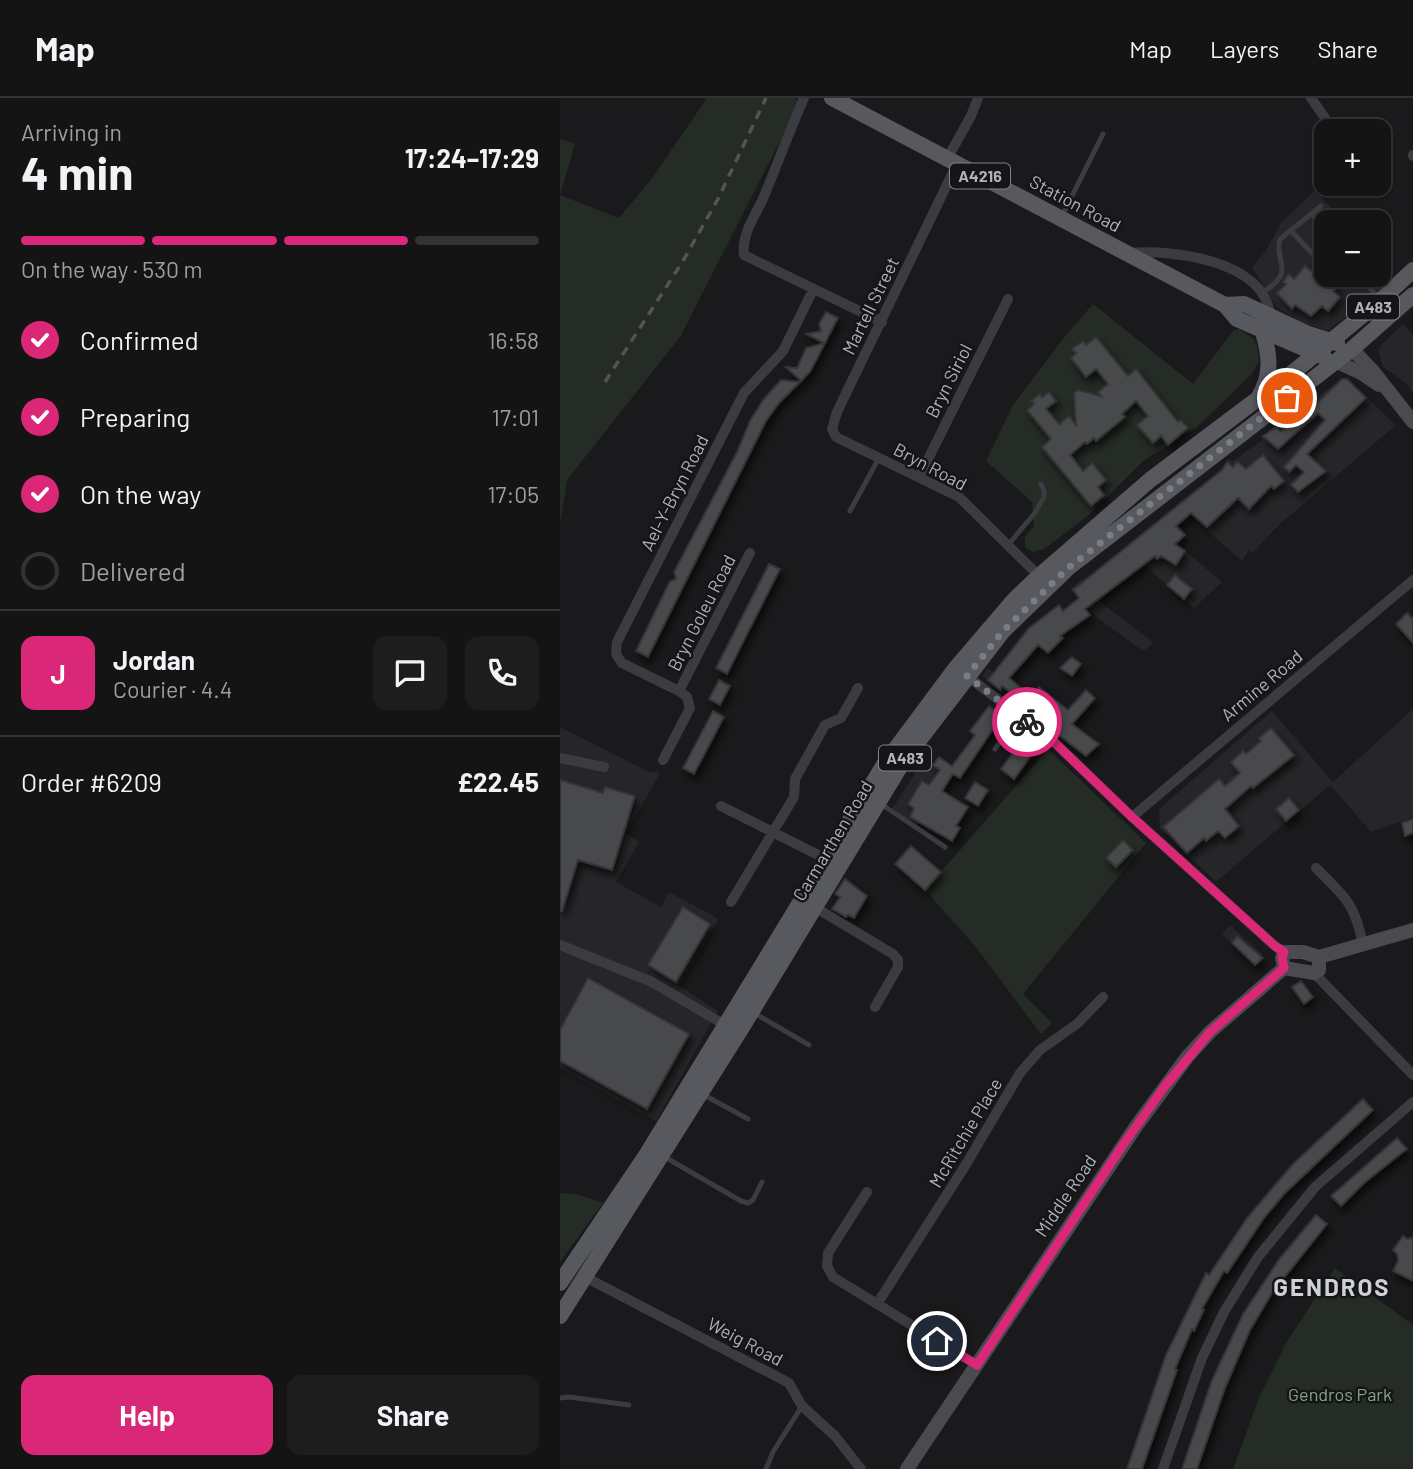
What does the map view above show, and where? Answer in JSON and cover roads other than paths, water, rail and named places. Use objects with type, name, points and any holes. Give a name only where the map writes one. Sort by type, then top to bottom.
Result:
[{"type":"main road","name":"Station Road","points":[[832,98],[1225,305],[1237,319],[1335,361]]},
{"type":"main road","name":"Carmarthen Road","points":[[560,1283],[612,1209],[885,763],[922,712],[995,622],[1039,576],[1150,480],[1255,402],[1381,300],[1413,270]]},
{"type":"main road","name":"Carmarthen Road","points":[[560,1316],[701,1094],[904,760],[1003,631],[1068,568],[1352,349],[1413,295]]},
{"type":"main road","name":"Station Road","points":[[1225,305],[1244,304],[1308,334],[1352,349]]},
{"type":"main road","points":[[1255,402],[1266,384],[1270,369],[1263,332]]},
{"type":"street","points":[[804,98],[765,194],[742,242],[744,255],[881,323]]},
{"type":"street","name":"Martell Street","points":[[862,449],[836,437],[832,423],[881,323],[978,98]]},
{"type":"street","points":[[1311,98],[1325,118]]},
{"type":"street","points":[[1127,253],[1155,251],[1233,268],[1263,292],[1270,315]]},
{"type":"street","name":"Ael-Y-Bryn Road","points":[[679,691],[622,663],[616,654],[617,642],[744,393],[783,351],[813,290]]},
{"type":"street","name":"Bryn Siriol","points":[[919,477],[1008,299]]},
{"type":"street","points":[[1352,349],[1413,422]]},
{"type":"street","points":[[1335,361],[1361,373],[1389,392]]},
{"type":"street","name":"Bryn Road","points":[[862,449],[959,497],[1039,576]]},
{"type":"street","name":"Bryn Goleu Road","points":[[663,760],[690,708],[687,697],[679,691],[750,553]]},
{"type":"street","name":"Armine Road","points":[[1132,817],[1413,580]]},
{"type":"street","points":[[967,676],[1054,742],[1132,817],[1284,952],[1319,957],[1413,930]]},
{"type":"street","points":[[731,902],[794,797],[795,779],[825,724],[841,718],[858,688]]},
{"type":"street","points":[[560,758],[604,767]]},
{"type":"street","points":[[721,806],[826,859]]},
{"type":"street","points":[[1316,868],[1348,900],[1357,919],[1363,944]]},
{"type":"street","points":[[816,908],[893,954],[898,960],[898,967],[875,1007]]},
{"type":"street","points":[[560,945],[652,982],[725,1025]]},
{"type":"street","points":[[1284,952],[1284,968],[1314,973],[1413,1075]]},
{"type":"street","points":[[1314,973],[1319,970],[1319,957]]},
{"type":"street","name":"Middle Road","points":[[907,1469],[1165,1086],[1210,1032],[1284,968]]},
{"type":"street","name":"McRitchie Place","points":[[877,1304],[965,1166],[1020,1073],[1040,1050],[1078,1023],[1103,997]]},
{"type":"street","points":[[1163,1469],[1202,1358],[1224,1312],[1258,1257],[1315,1187],[1413,1102]]},
{"type":"street","points":[[867,1192],[828,1253],[827,1266],[833,1277],[977,1365]]},
{"type":"street","name":"Weig Road","points":[[585,1277],[789,1383],[802,1406],[835,1436],[861,1469]]},
{"type":"lane","points":[[1061,219],[1103,134]]},
{"type":"lane","points":[[1263,292],[1272,287],[1283,267],[1278,246],[1280,239],[1321,206]]},
{"type":"lane","points":[[1291,231],[1314,255]]},
{"type":"lane","points":[[1369,287],[1381,300]]},
{"type":"lane","points":[[850,512],[879,458]]},
{"type":"lane","points":[[1008,545],[1040,505],[1044,497],[1041,484]]},
{"type":"lane","points":[[995,749],[1020,716]]},
{"type":"lane","points":[[878,803],[945,847]]},
{"type":"lane","points":[[751,1012],[809,1045]]},
{"type":"lane","points":[[701,1094],[748,1119]]},
{"type":"lane","points":[[662,1156],[748,1203],[762,1182]]},
{"type":"lane","points":[[560,1398],[629,1405]]},
{"type":"lane","points":[[765,1469],[772,1452],[802,1406]]},
{"type":"railway","points":[[605,382],[683,261],[718,199],[766,98]]},
{"type":"district","name":"GENDROS","points":[[1332,1288]]},
{"type":"park label","name":"Gendros Park","points":[[1340,1395]]}]
